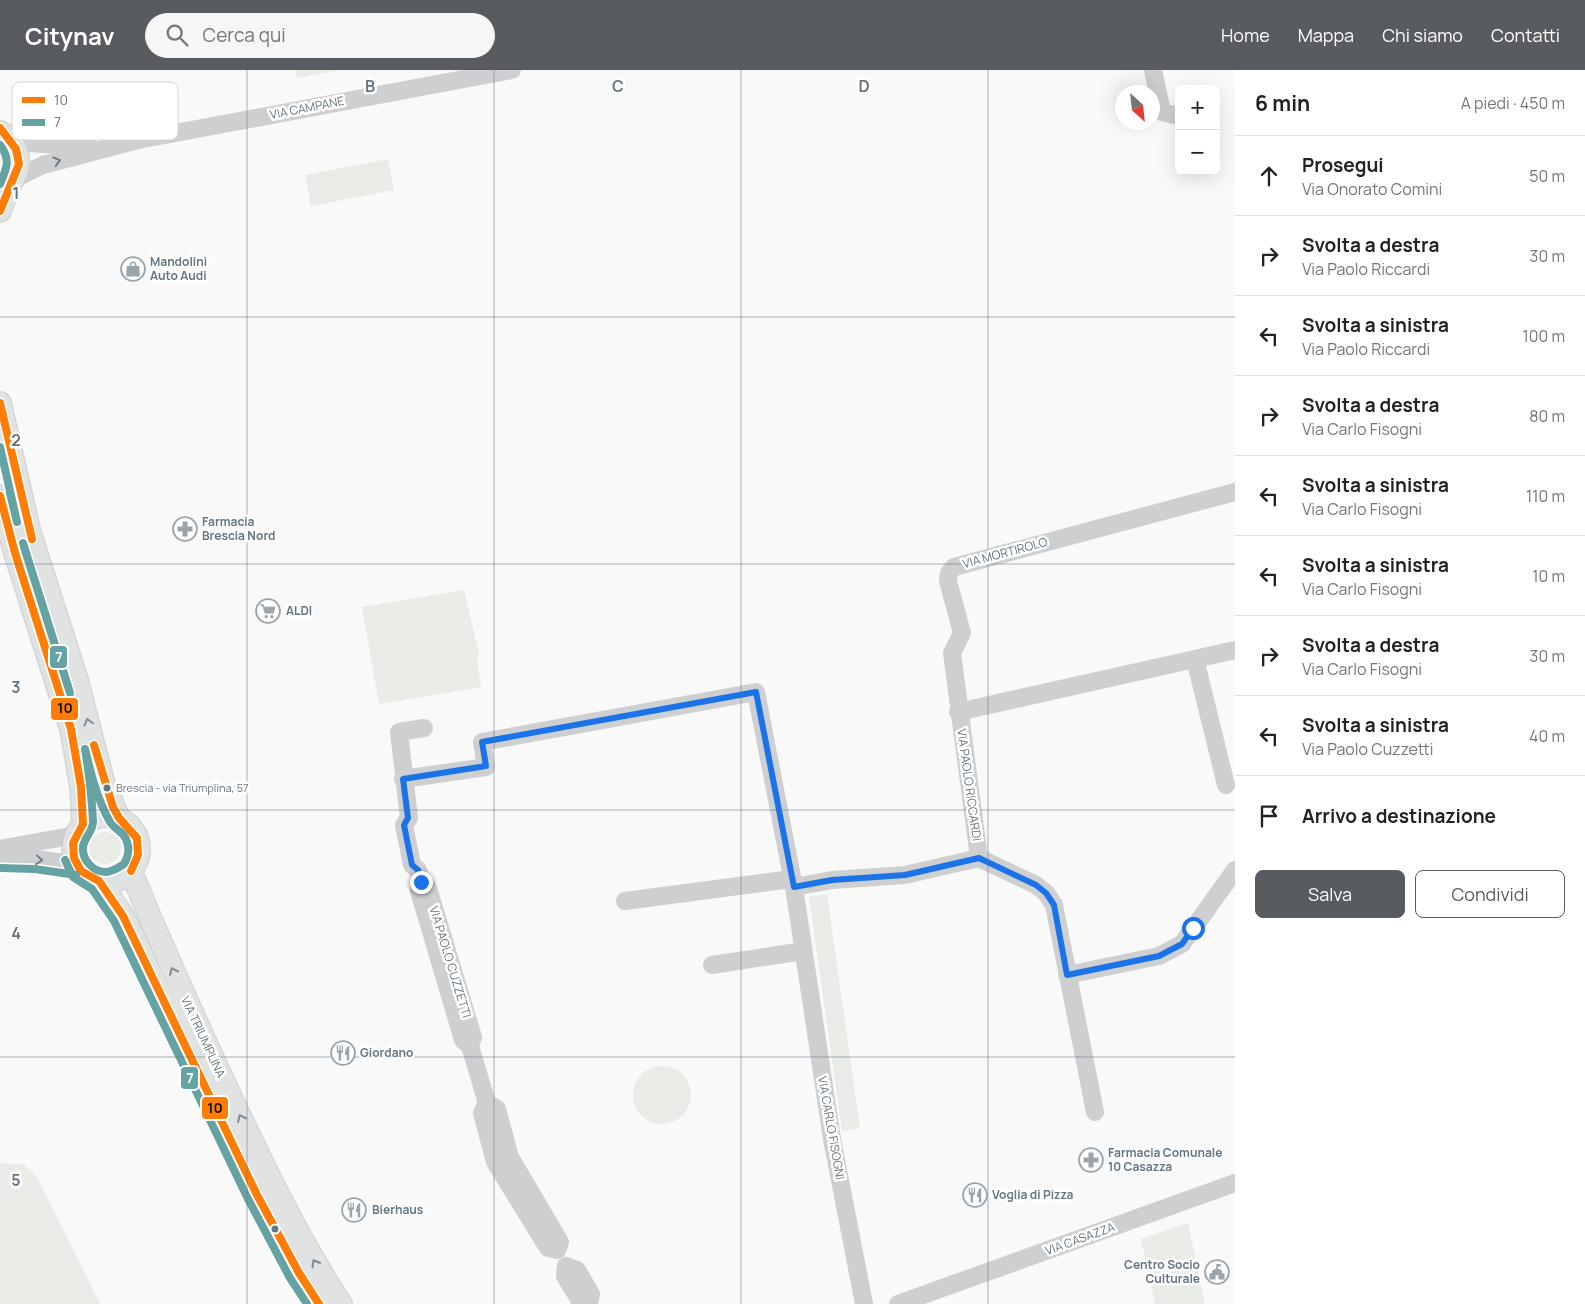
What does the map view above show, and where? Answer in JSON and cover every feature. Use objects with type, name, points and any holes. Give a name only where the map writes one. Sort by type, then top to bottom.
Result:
[{"type":"main road","points":[[0,211],[8,185],[17,172],[19,157],[4,134]]},
{"type":"main road","points":[[0,403],[30,533],[77,680],[104,784],[119,818],[132,828],[138,838],[139,850],[137,861],[131,871],[116,880],[99,881]]},
{"type":"main road","points":[[0,496],[8,550],[71,729],[81,787],[79,830],[72,850],[77,865]]},
{"type":"main road","points":[[79,830],[100,816],[119,818]]},
{"type":"main road","name":"VIA TRIUMPLINA","points":[[77,865],[86,876],[99,881],[123,916],[257,1195],[299,1273],[319,1304]]},
{"type":"main road","name":"VIA TRIUMPLINA","points":[[131,871],[199,1028],[273,1187],[316,1265],[341,1304]]},
{"type":"street","name":"VIA CAMPANE","points":[[178,132],[512,70]]},
{"type":"street","points":[[1154,70],[1162,112],[1175,115]]},
{"type":"street","name":"VIA CAMPANE","points":[[46,140],[103,148]]},
{"type":"street","name":"VIA CAMPANE","points":[[8,185],[44,165],[103,148],[141,140]]},
{"type":"street","name":"VIA MORTIROLO","points":[[958,712],[952,653],[962,633],[948,581],[949,573],[954,566],[1235,492]]},
{"type":"street","points":[[958,712],[1235,650]]},
{"type":"street","points":[[1195,659],[1226,785]]},
{"type":"street","name":"VIA CARLO FISOGNI","points":[[403,779],[486,766],[482,742],[756,692],[793,883],[832,1139],[864,1304]]},
{"type":"street","name":"VIA PAOLO RICCARDI","points":[[958,712],[979,858]]},
{"type":"street","name":"VIA PAOLO CUZZETTI","points":[[424,728],[399,732],[408,818],[404,825],[412,865],[428,888],[473,1037],[470,1046],[487,1103],[496,1109],[510,1157],[560,1242],[557,1250],[566,1266],[577,1270],[591,1294],[588,1304]]},
{"type":"street","points":[[0,849],[79,830]]},
{"type":"street","points":[[0,858],[36,859],[77,865]]},
{"type":"street","name":"VIA PAOLO RICCARDI","points":[[793,883],[905,875],[979,858],[1036,885],[1046,893],[1054,905],[1095,1112]]},
{"type":"street","points":[[1067,975],[1171,952],[1182,944],[1235,870]]},
{"type":"street","points":[[625,901],[793,883]]},
{"type":"street","points":[[712,964],[804,951]]},
{"type":"street","name":"VIA CASAZZA","points":[[898,1304],[927,1299],[1235,1183]]},
{"type":"shaded area","points":[[295,70],[340,70],[297,78]]},
{"type":"shaded area","points":[[388,159],[394,190],[311,206],[305,175]]},
{"type":"shaded area","points":[[464,590],[479,654],[477,660],[481,687],[379,704],[362,607]]},
{"type":"shaded area","points":[[105,832],[111,833],[116,837],[120,842],[120,854],[116,859],[111,863],[105,864],[99,863],[94,859],[90,854],[89,848],[90,842],[94,837],[99,833]]},
{"type":"shaded area","points":[[827,894],[860,1128],[842,1131],[809,897]]},
{"type":"shaded area","points":[[656,1066],[668,1066],[683,1074],[691,1089],[691,1101],[683,1116],[668,1124],[656,1124],[641,1116],[633,1101],[633,1089],[641,1074]]},
{"type":"shaded area","points":[[0,1163],[23,1164],[37,1177],[100,1304],[0,1304]]},
{"type":"shaded area","points":[[1188,1223],[1205,1304],[1155,1304],[1141,1239]]},
{"type":"transit line","name":"10","points":[[0,128],[16,149],[19,164],[0,211]]},
{"type":"transit line","name":"7","points":[[0,145],[7,159],[0,184]]},
{"type":"transit line","name":"10","points":[[0,403],[32,539]]},
{"type":"transit line","name":"7","points":[[0,447],[17,522],[10,493]]},
{"type":"transit line","name":"10","points":[[0,496],[15,553],[71,729],[81,787],[83,824],[73,843],[74,858],[81,871],[99,881],[123,916],[257,1195],[299,1273],[319,1304]]},
{"type":"transit line","name":"7","points":[[23,543],[67,683],[70,693],[25,550],[23,543]]},
{"type":"transit line","name":"10","points":[[94,745],[113,807],[119,818],[137,838],[138,855],[131,871]]},
{"type":"transit line","name":"7","points":[[85,749],[101,804],[110,822],[124,836],[128,845],[127,859],[124,864],[109,872],[93,868],[86,861],[83,852],[83,847],[93,822],[85,749]]},
{"type":"transit line","name":"7","points":[[65,860],[73,877],[92,889],[114,921],[248,1199],[290,1278],[307,1304]]},
{"type":"transit line","name":"7","points":[[0,868],[35,869],[76,875]]},
{"type":"place","name":"Mandolini Auto Audi","points":[[133,269]]},
{"type":"place","name":"Farmacia Brescia Nord","points":[[185,529]]},
{"type":"place","name":"ALDI","points":[[268,611]]},
{"type":"place","name":"Brescia - via Triumplina, 57","points":[[107,788]]},
{"type":"place","name":"Giordano","points":[[343,1053]]},
{"type":"place","name":"Farmacia Comunale 10 Casazza","points":[[1091,1160]]},
{"type":"place","name":"Voglia di Pizza","points":[[975,1195]]},
{"type":"place","name":"Bierhaus","points":[[354,1210]]},
{"type":"place","name":"Centro Socio Culturale","points":[[1217,1272]]},
{"type":"route","points":[[421,882],[418,870],[412,865],[404,825],[408,818],[403,779],[486,766],[482,742],[756,692],[794,887],[832,880],[905,875],[979,858],[1036,885],[1046,893],[1054,905],[1067,975],[1171,952],[1182,944],[1193,928]]}]
